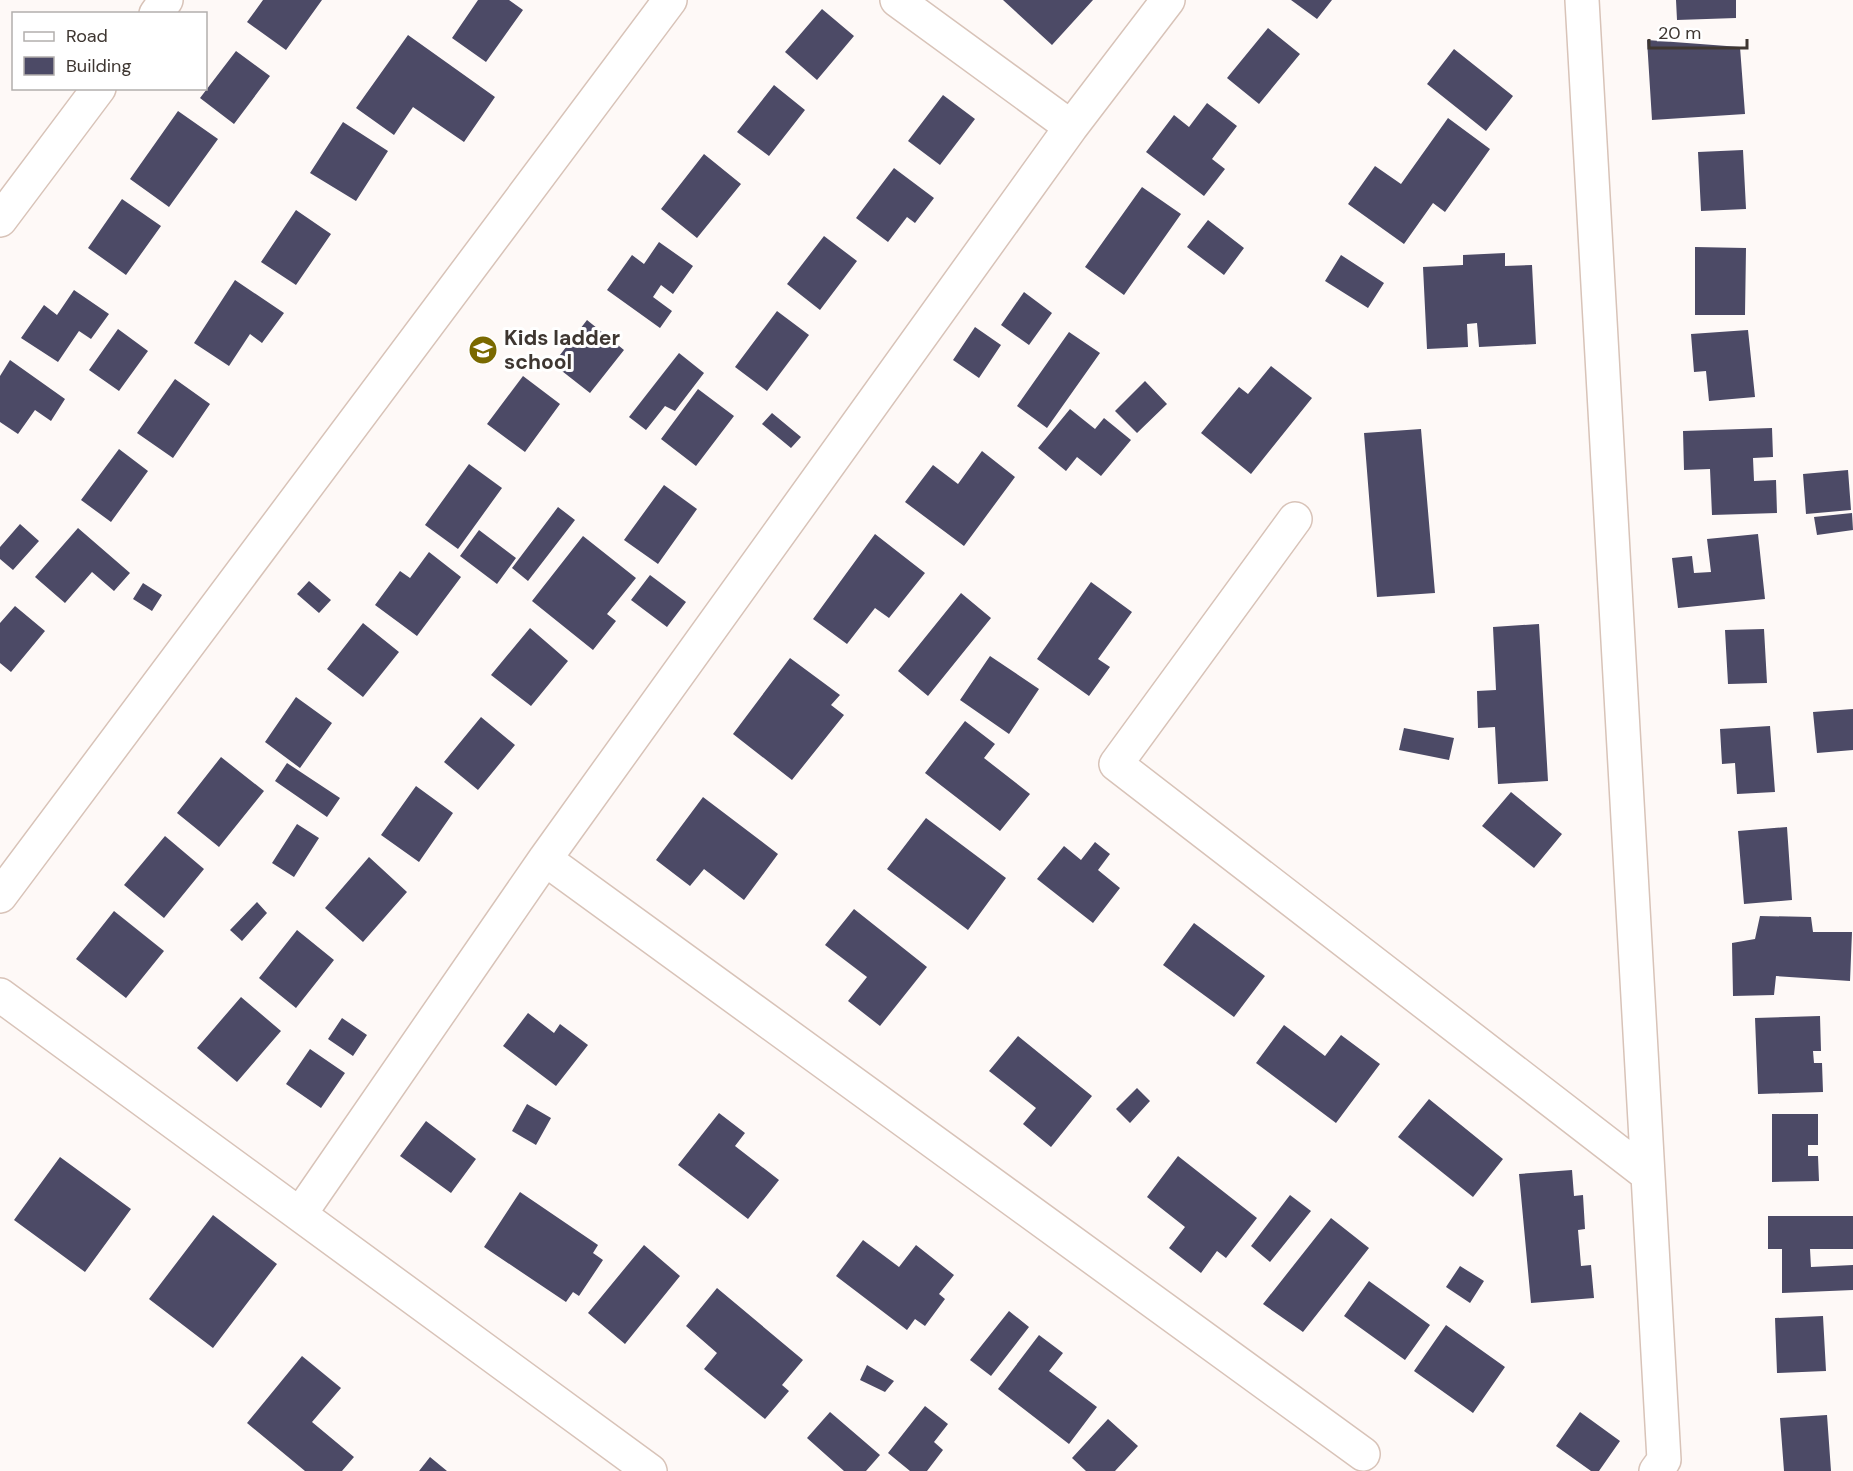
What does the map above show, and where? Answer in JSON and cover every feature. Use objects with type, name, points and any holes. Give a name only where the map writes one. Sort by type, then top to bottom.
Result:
[{"type":"street","points":[[0,896],[670,0]]},
{"type":"street","points":[[897,0],[1071,127]]},
{"type":"street","points":[[300,1214],[545,859],[1071,127],[1168,0]]},
{"type":"street","points":[[1582,0],[1664,1460],[1656,1471]]},
{"type":"street","points":[[0,220],[98,90]]},
{"type":"street","points":[[1295,519],[1116,764],[1648,1175]]},
{"type":"street","points":[[545,859],[1363,1454]]},
{"type":"street","points":[[0,994],[650,1471]]},
{"type":"building","points":[[263,0],[322,0],[286,50],[247,22]]},
{"type":"building","points":[[478,0],[509,0],[523,10],[486,62],[452,38]]},
{"type":"building","points":[[1003,0],[1093,0],[1052,45]]},
{"type":"building","points":[[1291,0],[1332,0],[1317,19]]},
{"type":"building","points":[[1676,0],[1736,0],[1736,18],[1677,20]]},
{"type":"building","points":[[822,9],[854,36],[817,80],[785,52]]},
{"type":"building","points":[[1268,28],[1300,54],[1259,104],[1227,78]]},
{"type":"building","points":[[408,35],[495,97],[464,142],[413,107],[394,135],[356,108]]},
{"type":"building","points":[[1647,40],[1740,47],[1745,114],[1652,120]]},
{"type":"building","points":[[1454,49],[1513,96],[1486,131],[1427,84]]},
{"type":"building","points":[[236,51],[270,76],[234,124],[200,98]]},
{"type":"building","points":[[774,85],[805,110],[769,156],[737,132]]},
{"type":"building","points":[[943,95],[975,119],[940,165],[908,141]]},
{"type":"building","points":[[1207,103],[1237,126],[1212,159],[1225,169],[1204,196],[1146,152],[1174,115],[1189,127]]},
{"type":"building","points":[[178,111],[218,139],[169,207],[130,179]]},
{"type":"building","points":[[1448,118],[1490,149],[1445,212],[1433,203],[1404,244],[1348,204],[1375,166],[1401,184]]},
{"type":"building","points":[[343,122],[388,151],[356,201],[310,173]]},
{"type":"building","points":[[1743,150],[1746,209],[1701,211],[1698,152]]},
{"type":"building","points":[[704,154],[741,184],[697,238],[661,209]]},
{"type":"building","points":[[894,168],[934,198],[915,223],[907,217],[888,242],[856,218]]},
{"type":"building","points":[[1142,187],[1181,214],[1124,295],[1085,267]]},
{"type":"building","points":[[122,199],[161,226],[126,275],[88,248]]},
{"type":"building","points":[[296,210],[331,234],[296,285],[261,262]]},
{"type":"building","points":[[1208,220],[1244,248],[1224,275],[1187,247]]},
{"type":"building","points":[[824,236],[857,261],[820,310],[787,284]]},
{"type":"building","points":[[659,242],[693,266],[673,294],[661,285],[653,297],[672,311],[660,328],[607,290],[632,255],[644,264]]},
{"type":"building","points":[[1695,247],[1746,248],[1745,315],[1695,315]]},
{"type":"building","points":[[1505,253],[1505,266],[1532,265],[1536,344],[1479,347],[1477,323],[1467,324],[1468,347],[1427,349],[1423,267],[1463,265],[1463,255]]},
{"type":"building","points":[[1341,255],[1384,283],[1368,308],[1325,281]]},
{"type":"building","points":[[235,280],[284,313],[262,343],[250,334],[229,366],[194,343]]},
{"type":"building","points":[[74,290],[109,314],[91,339],[79,331],[58,362],[21,338],[44,305],[57,315]]},
{"type":"building","points":[[1024,292],[1052,313],[1029,345],[1001,325]]},
{"type":"building","points":[[777,311],[809,335],[767,391],[735,367]]},
{"type":"building","points":[[587,320],[624,350],[590,393],[553,364]]},
{"type":"building","points":[[975,327],[1001,345],[979,378],[953,360]]},
{"type":"building","points":[[118,329],[148,351],[119,391],[89,370]]},
{"type":"building","points":[[1748,330],[1755,397],[1709,401],[1706,371],[1694,372],[1691,334]]},
{"type":"building","points":[[1069,332],[1100,353],[1047,428],[1017,406]]},
{"type":"building","points":[[679,353],[704,373],[675,411],[665,406],[646,430],[629,417]]},
{"type":"building","points":[[10,360],[65,399],[51,421],[35,410],[18,434],[0,422],[0,376]]},
{"type":"building","points":[[1271,366],[1312,398],[1251,474],[1201,433],[1239,387],[1248,394]]},
{"type":"building","points":[[523,376],[560,404],[525,452],[487,424]]},
{"type":"building","points":[[175,379],[210,404],[173,458],[137,433]]},
{"type":"building","points":[[1145,381],[1167,404],[1137,433],[1115,411]]},
{"type":"building","points":[[698,389],[734,416],[696,466],[661,439]]},
{"type":"building","points":[[1070,409],[1095,429],[1104,418],[1131,440],[1101,476],[1077,457],[1066,471],[1038,448]]},
{"type":"building","points":[[772,413],[801,437],[791,448],[762,424]]},
{"type":"building","points":[[1772,428],[1773,457],[1753,458],[1754,481],[1776,480],[1777,513],[1712,515],[1710,469],[1684,470],[1683,431]]},
{"type":"building","points":[[1421,429],[1435,593],[1377,597],[1364,433]]},
{"type":"building","points":[[119,449],[148,471],[111,522],[81,500]]},
{"type":"building","points":[[982,451],[1015,477],[964,546],[905,502],[933,465],[958,484]]},
{"type":"building","points":[[469,464],[502,488],[458,549],[425,525]]},
{"type":"building","points":[[1848,470],[1851,510],[1806,514],[1803,474]]},
{"type":"building","points":[[664,485],[697,509],[658,564],[624,540]]},
{"type":"building","points":[[558,507],[575,520],[528,581],[512,568]]},
{"type":"building","points":[[1852,513],[1853,530],[1817,535],[1814,517]]},
{"type":"building","points":[[20,524],[39,541],[13,570],[0,559],[0,547]]},
{"type":"building","points":[[78,528],[130,573],[114,591],[92,572],[65,603],[35,577]]},
{"type":"building","points":[[479,530],[516,558],[497,584],[460,556]]},
{"type":"building","points":[[875,534],[925,573],[889,618],[875,608],[847,644],[813,619]]},
{"type":"building","points":[[1758,534],[1765,599],[1678,608],[1672,558],[1692,556],[1694,573],[1711,572],[1707,539]]},
{"type":"building","points":[[583,536],[636,578],[607,614],[616,621],[593,650],[532,601]]},
{"type":"building","points":[[429,552],[461,577],[417,636],[375,605],[400,571],[410,578]]},
{"type":"building","points":[[650,575],[686,602],[667,627],[631,600]]},
{"type":"building","points":[[309,581],[331,600],[319,613],[297,594]]},
{"type":"building","points":[[1091,582],[1132,612],[1098,659],[1110,667],[1089,696],[1037,659]]},
{"type":"building","points":[[143,583],[162,595],[152,611],[133,599]]},
{"type":"building","points":[[961,593],[991,618],[928,696],[898,671]]},
{"type":"building","points":[[15,606],[45,631],[11,672],[0,663],[0,623]]},
{"type":"building","points":[[363,623],[399,652],[363,697],[327,669]]},
{"type":"building","points":[[1539,624],[1548,781],[1498,784],[1495,727],[1478,728],[1477,691],[1496,690],[1493,627]]},
{"type":"building","points":[[530,628],[568,661],[531,706],[491,675]]},
{"type":"building","points":[[1764,629],[1767,683],[1728,684],[1725,630]]},
{"type":"building","points":[[990,656],[1039,689],[1009,734],[960,700]]},
{"type":"building","points":[[790,658],[840,695],[831,705],[844,715],[792,780],[733,734]]},
{"type":"building","points":[[296,697],[332,723],[300,768],[265,742]]},
{"type":"building","points":[[1853,709],[1853,750],[1817,753],[1813,712]]},
{"type":"building","points":[[481,717],[515,745],[478,790],[444,762]]},
{"type":"building","points":[[965,721],[995,744],[984,758],[1030,794],[1000,831],[925,773]]},
{"type":"building","points":[[1770,726],[1775,792],[1737,794],[1735,763],[1722,764],[1720,729]]},
{"type":"building","points":[[1404,728],[1454,738],[1449,760],[1399,750]]},
{"type":"building","points":[[221,757],[264,791],[219,847],[177,813]]},
{"type":"building","points":[[287,763],[340,798],[327,817],[275,781]]},
{"type":"building","points":[[416,786],[453,813],[419,862],[381,835]]},
{"type":"building","points":[[1511,792],[1562,834],[1534,868],[1482,826]]},
{"type":"building","points":[[703,797],[778,854],[744,900],[704,869],[690,886],[656,860]]},
{"type":"building","points":[[926,818],[1006,878],[968,930],[887,869]]},
{"type":"building","points":[[297,824],[319,838],[294,877],[272,863]]},
{"type":"building","points":[[1787,827],[1792,900],[1744,904],[1738,831]]},
{"type":"building","points":[[165,836],[204,869],[164,918],[124,885]]},
{"type":"building","points":[[1095,842],[1110,854],[1098,870],[1120,888],[1093,923],[1037,879],[1064,846],[1081,860]]},
{"type":"building","points":[[369,857],[407,892],[363,942],[325,908]]},
{"type":"building","points":[[257,902],[267,913],[242,941],[230,930]]},
{"type":"building","points":[[854,909],[927,967],[880,1026],[848,1001],[867,977],[825,945]]},
{"type":"building","points":[[114,911],[164,951],[126,998],[76,959]]},
{"type":"building","points":[[1760,916],[1811,917],[1813,932],[1852,932],[1850,981],[1776,976],[1774,995],[1733,996],[1732,943],[1755,939]]},
{"type":"building","points":[[1194,923],[1265,976],[1234,1017],[1163,965]]},
{"type":"building","points":[[297,930],[334,960],[296,1008],[259,978]]},
{"type":"building","points":[[241,997],[281,1031],[237,1082],[197,1048]]},
{"type":"building","points":[[528,1013],[554,1033],[560,1024],[588,1045],[556,1086],[503,1046]]},
{"type":"building","points":[[1820,1016],[1821,1051],[1813,1051],[1814,1063],[1822,1063],[1823,1092],[1758,1094],[1755,1018]]},
{"type":"building","points":[[342,1018],[367,1035],[353,1056],[328,1039]]},
{"type":"building","points":[[1284,1025],[1325,1056],[1341,1035],[1380,1064],[1336,1123],[1256,1063]]},
{"type":"building","points":[[1018,1036],[1092,1096],[1051,1147],[1023,1124],[1036,1108],[989,1071]]},
{"type":"building","points":[[310,1049],[345,1073],[321,1108],[286,1084]]},
{"type":"building","points":[[1137,1088],[1150,1101],[1130,1123],[1116,1109]]},
{"type":"building","points":[[1429,1099],[1503,1159],[1473,1197],[1398,1137]]},
{"type":"building","points":[[527,1104],[551,1118],[536,1145],[512,1131]]},
{"type":"building","points":[[719,1113],[745,1133],[735,1146],[779,1180],[748,1219],[678,1165]]},
{"type":"building","points":[[1772,1114],[1818,1114],[1818,1145],[1808,1145],[1808,1156],[1818,1156],[1819,1181],[1772,1182]]},
{"type":"building","points":[[426,1121],[476,1159],[451,1193],[400,1156]]},
{"type":"building","points":[[1178,1156],[1257,1218],[1226,1258],[1217,1251],[1201,1273],[1169,1248],[1185,1227],[1147,1197]]},
{"type":"building","points":[[60,1157],[131,1209],[85,1272],[14,1220]]},
{"type":"building","points":[[1572,1170],[1574,1196],[1583,1195],[1585,1229],[1578,1230],[1581,1266],[1591,1265],[1594,1298],[1531,1303],[1519,1174]]},
{"type":"building","points":[[520,1192],[598,1245],[593,1253],[603,1260],[579,1296],[573,1292],[566,1302],[484,1247]]},
{"type":"building","points":[[1290,1195],[1311,1211],[1270,1262],[1251,1246]]},
{"type":"building","points":[[213,1215],[277,1264],[213,1348],[149,1299]]},
{"type":"building","points":[[1768,1216],[1853,1216],[1853,1249],[1810,1249],[1811,1267],[1853,1265],[1853,1290],[1782,1293],[1782,1249],[1768,1249]]},
{"type":"building","points":[[1331,1218],[1369,1248],[1303,1332],[1263,1304]]},
{"type":"building","points":[[863,1240],[899,1267],[916,1245],[954,1275],[939,1294],[945,1299],[925,1326],[915,1319],[907,1330],[836,1276]]},
{"type":"building","points":[[644,1245],[680,1276],[625,1344],[588,1313]]},
{"type":"building","points":[[1460,1266],[1484,1281],[1470,1303],[1446,1287]]},
{"type":"building","points":[[1369,1281],[1430,1325],[1405,1360],[1344,1316]]},
{"type":"building","points":[[717,1288],[803,1360],[782,1385],[789,1391],[765,1419],[704,1369],[717,1353],[686,1326]]},
{"type":"building","points":[[1009,1311],[1029,1327],[991,1376],[970,1360]]},
{"type":"building","points":[[1823,1316],[1826,1371],[1777,1373],[1775,1318]]},
{"type":"building","points":[[1446,1325],[1505,1367],[1473,1413],[1414,1371]]},
{"type":"building","points":[[1039,1335],[1063,1353],[1049,1371],[1097,1407],[1069,1444],[998,1389]]},
{"type":"building","points":[[302,1356],[341,1388],[312,1422],[354,1457],[342,1471],[305,1471],[247,1423]]},
{"type":"building","points":[[867,1365],[894,1381],[885,1392],[860,1380]]},
{"type":"building","points":[[925,1406],[948,1424],[934,1442],[943,1450],[927,1471],[910,1471],[888,1453]]},
{"type":"building","points":[[830,1412],[880,1455],[866,1471],[844,1471],[807,1438]]},
{"type":"building","points":[[1580,1412],[1620,1441],[1599,1471],[1591,1471],[1556,1446]]},
{"type":"building","points":[[1827,1415],[1831,1471],[1784,1471],[1780,1418]]},
{"type":"building","points":[[1108,1419],[1138,1446],[1115,1471],[1086,1471],[1072,1458]]},
{"type":"building","points":[[430,1457],[447,1471],[419,1471]]},
{"type":"place","name":"Kids ladder school","points":[[483,350]]}]
